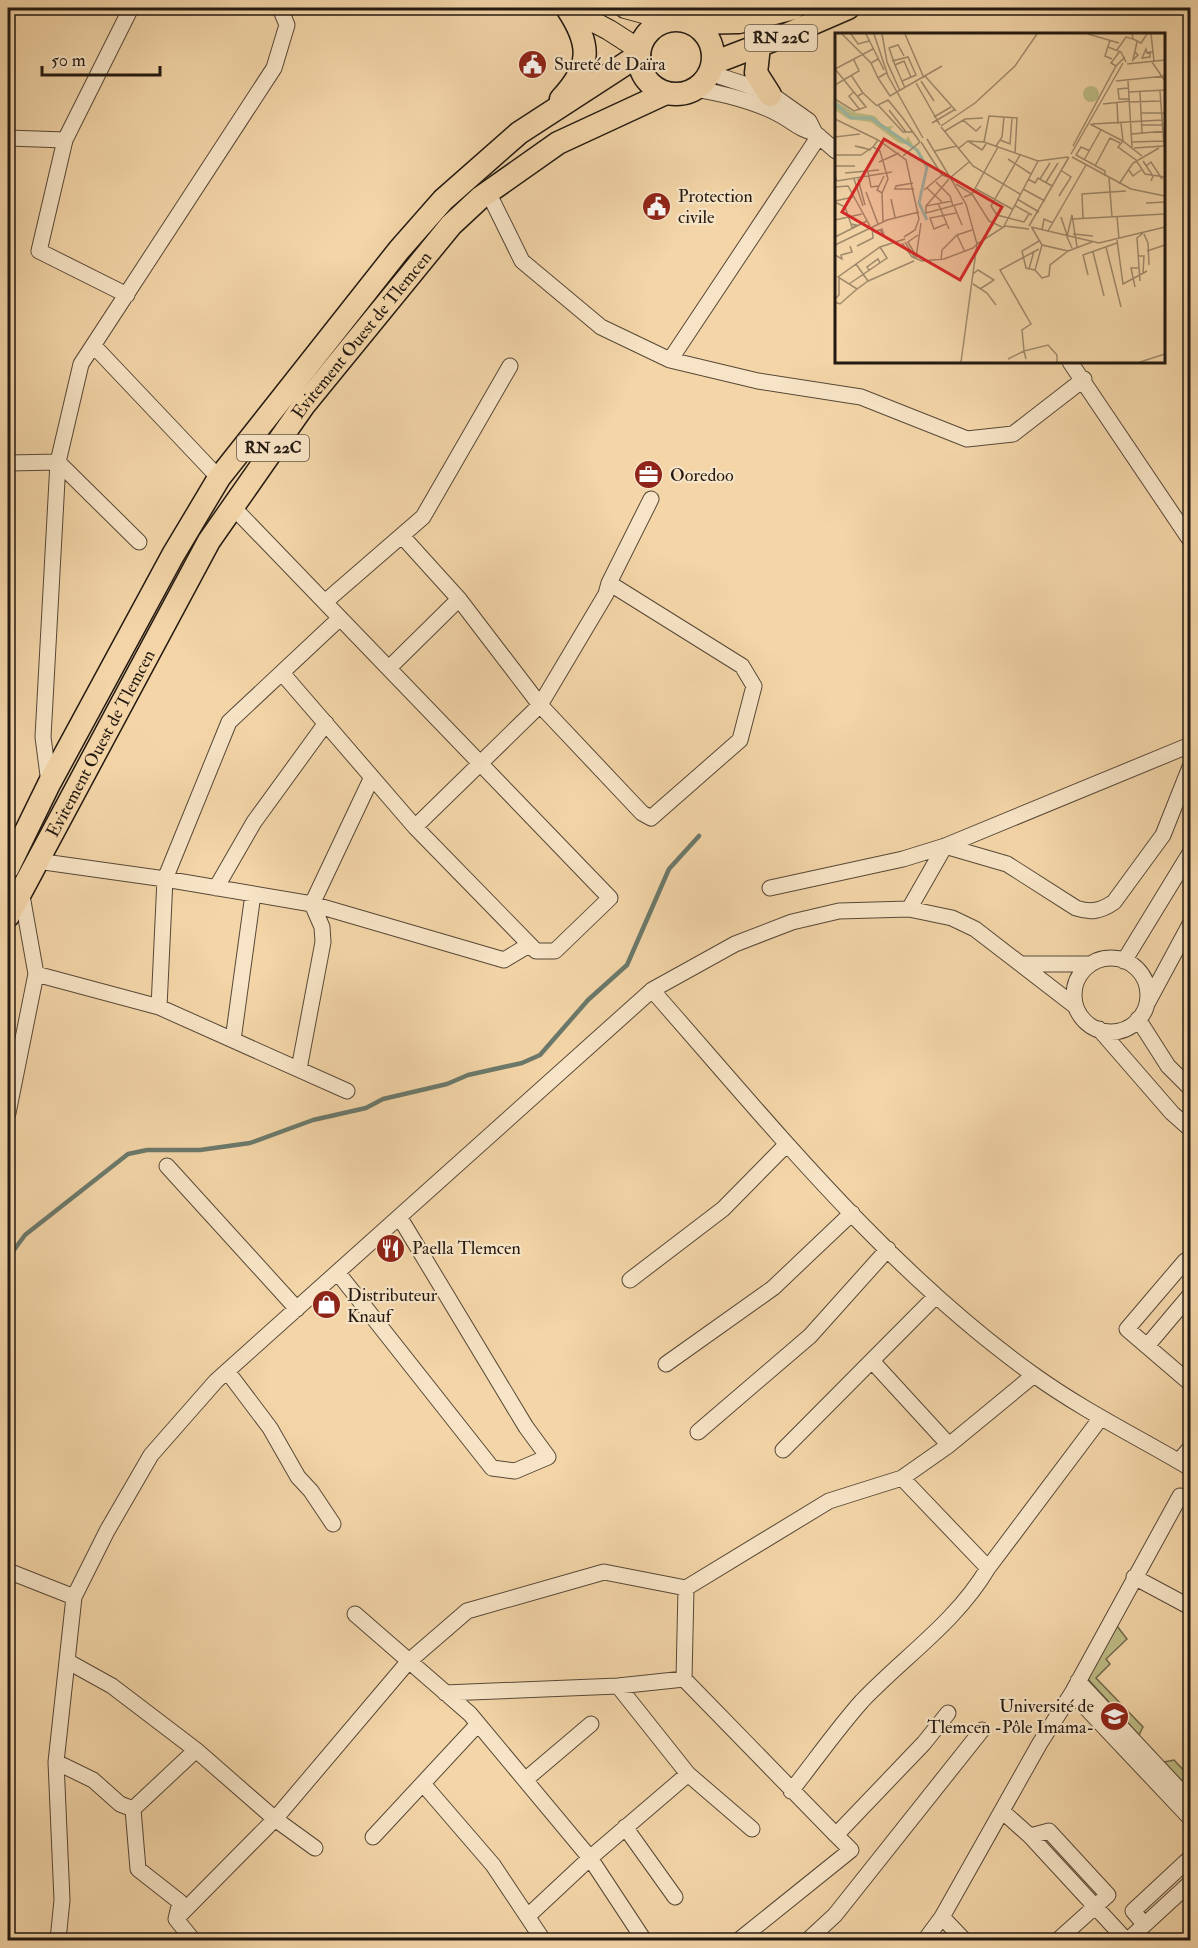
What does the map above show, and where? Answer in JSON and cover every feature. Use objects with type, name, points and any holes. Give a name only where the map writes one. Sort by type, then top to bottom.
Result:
[{"type":"highway","points":[[550,110],[576,79],[585,60],[584,39],[567,8]]},
{"type":"highway","name":"RN 22C","points":[[680,22],[739,22],[794,8]]},
{"type":"highway","name":"RN 22C","points":[[706,75],[759,46],[848,8]]},
{"type":"highway","points":[[680,22],[704,32],[712,47],[706,75],[676,94],[666,93],[649,82],[640,65],[639,53],[650,31],[680,22]]},
{"type":"highway","points":[[759,46],[756,73],[764,89],[770,95]]},
{"type":"highway","name":"Evitement Ouest de Tlemcen","points":[[9,861],[173,555],[219,478],[357,302],[443,200],[491,155],[550,110],[639,53]]},
{"type":"highway","name":"Evitement Ouest de Tlemcen","points":[[8,916],[138,669],[209,541],[304,405],[451,225],[488,192],[558,143],[666,93]]},
{"type":"main road","points":[[567,8],[602,25],[639,53]]},
{"type":"main road","points":[[625,8],[680,22]]},
{"type":"street","points":[[127,295],[39,251],[65,140],[131,8]]},
{"type":"street","points":[[49,784],[43,737],[58,462],[81,364],[274,68],[287,25],[280,8]]},
{"type":"street","points":[[706,75],[770,95],[809,121],[817,135]]},
{"type":"street","points":[[706,75],[751,102],[782,116],[802,130],[817,135],[835,149]]},
{"type":"street","points":[[670,360],[817,135]]},
{"type":"street","points":[[8,138],[65,140]]},
{"type":"street","points":[[488,192],[522,261],[601,327],[670,360],[758,381],[861,397],[966,439],[1013,434],[1084,379]]},
{"type":"street","points":[[94,346],[219,478]]},
{"type":"street","points":[[1071,363],[1084,379],[1191,540]]},
{"type":"street","points":[[325,602],[423,517],[510,366]]},
{"type":"street","points":[[8,463],[58,462],[140,542]]},
{"type":"street","points":[[415,827],[540,705],[606,594],[609,583],[651,499]]},
{"type":"street","points":[[232,506],[610,898],[555,951],[536,951],[415,827],[282,673]]},
{"type":"street","points":[[402,536],[459,598],[540,705],[642,813],[651,818],[740,740],[754,687],[742,666],[609,583]]},
{"type":"street","points":[[388,668],[459,598]]},
{"type":"street","points":[[159,1007],[165,879],[230,722],[340,618]]},
{"type":"street","points":[[216,888],[254,822],[326,723]]},
{"type":"street","points":[[770,888],[903,859],[945,846],[1191,745]]},
{"type":"street","points":[[945,846],[1007,864],[1076,908],[1096,911],[1114,902],[1163,835],[1191,767]]},
{"type":"street","points":[[299,1070],[323,942],[322,927],[312,904],[372,777]]},
{"type":"street","points":[[909,909],[945,846]]},
{"type":"street","points":[[1124,961],[1191,853]]},
{"type":"street","points":[[37,861],[165,879],[312,904],[504,960],[529,945]]},
{"type":"street","points":[[8,1113],[36,974],[21,890]]},
{"type":"street","points":[[232,1040],[253,894]]},
{"type":"street","points":[[58,1941],[62,1900],[56,1762],[74,1597],[107,1531],[151,1455],[226,1371],[400,1218],[652,990],[735,944],[792,922],[839,911],[909,909],[952,918],[975,929],[1024,964],[1075,1006],[1084,1020],[1099,1029],[1172,1113],[1191,1129]]},
{"type":"street","points":[[1099,1029],[1120,1030],[1138,1019],[1191,924]]},
{"type":"street","points":[[1024,964],[1090,964],[1113,958],[1124,961],[1133,966],[1146,983],[1146,1005]]},
{"type":"street","points":[[1075,1006],[1076,982],[1090,964]]},
{"type":"street","points":[[36,974],[159,1007],[347,1091]]},
{"type":"street","points":[[652,990],[787,1144],[852,1213],[936,1296],[1034,1375],[1100,1419],[1185,1464],[1191,1448]]},
{"type":"street","points":[[1138,1019],[1168,1066],[1191,1088]]},
{"type":"street","points":[[630,1280],[723,1209],[787,1144]]},
{"type":"street","points":[[167,1166],[297,1309]]},
{"type":"street","points":[[666,1364],[773,1288],[852,1213]]},
{"type":"street","points":[[338,1273],[492,1468],[515,1471],[548,1457],[526,1427],[400,1218]]},
{"type":"street","points":[[698,1432],[810,1336],[888,1249]]},
{"type":"street","points":[[1191,1266],[1185,1262],[1127,1329],[1191,1383]]},
{"type":"street","points":[[1148,1346],[1191,1295]]},
{"type":"street","points":[[783,1450],[936,1296]]},
{"type":"street","points":[[872,1361],[949,1444]]},
{"type":"street","points":[[226,1371],[270,1428],[298,1477],[312,1491],[333,1524]]},
{"type":"street","points":[[176,1919],[275,1819],[408,1662],[467,1611],[604,1572],[686,1588],[829,1501],[902,1478],[949,1444],[1034,1375]]},
{"type":"street","points":[[791,1791],[862,1702],[926,1642],[973,1593],[988,1568],[1100,1419]]},
{"type":"street","points":[[902,1478],[988,1568]]},
{"type":"street","points":[[925,1941],[942,1917],[1075,1687],[1180,1496]]},
{"type":"street","points":[[8,1571],[74,1597]]},
{"type":"street","points":[[1134,1576],[1191,1607]]},
{"type":"street","points":[[686,1588],[684,1679],[851,1850],[739,1941]]},
{"type":"street","points":[[355,1614],[478,1724],[590,1858],[644,1941]]},
{"type":"street","points":[[66,1661],[112,1686],[196,1750],[275,1819],[315,1848]]},
{"type":"street","points":[[445,1693],[618,1686],[684,1679]]},
{"type":"street","points":[[618,1686],[688,1774],[752,1829]]},
{"type":"street","points":[[1075,1687],[1191,1801]]},
{"type":"street","points":[[1075,1687],[1191,1818]]},
{"type":"street","points":[[836,1835],[924,1743],[948,1713]]},
{"type":"street","points":[[373,1837],[424,1785],[478,1724]]},
{"type":"street","points":[[525,1780],[591,1724]]},
{"type":"street","points":[[808,1941],[835,1916],[982,1730]]},
{"type":"street","points":[[133,1809],[196,1750]]},
{"type":"street","points":[[56,1762],[93,1780],[120,1804],[133,1809]]},
{"type":"street","points":[[528,1916],[590,1858],[688,1774]]},
{"type":"street","points":[[424,1785],[493,1864],[543,1941]]},
{"type":"street","points":[[133,1809],[138,1869],[180,1902],[176,1919]]},
{"type":"street","points":[[1002,1811],[1030,1836],[1049,1831],[1108,1895],[1058,1941]]},
{"type":"street","points":[[625,1827],[675,1897]]},
{"type":"street","points":[[1144,1924],[1133,1911],[1191,1858]]},
{"type":"street","points":[[1096,1906],[1127,1941],[1191,1882]]},
{"type":"street","points":[[942,1917],[964,1941]]},
{"type":"street","points":[[176,1919],[193,1941]]},
{"type":"shaded area","points":[[1117,1626],[1127,1639],[1106,1659],[1110,1664],[1096,1678],[1143,1727],[1139,1735],[1086,1677]]},
{"type":"shaded area","points":[[1174,1760],[1190,1777],[1190,1790],[1164,1762]]},
{"type":"waterway","points":[[8,1258],[25,1235],[128,1154],[147,1150],[200,1150],[250,1143],[313,1120],[366,1108],[383,1099],[447,1084],[468,1075],[522,1063],[540,1055],[588,1000],[627,965],[669,869],[699,836]]},
{"type":"place","name":"Sureté de Daïra","points":[[533,64]]},
{"type":"place","name":"Protection civile","points":[[657,206]]},
{"type":"place","name":"Ooredoo","points":[[649,475]]},
{"type":"place","name":"Paella Tlemcen","points":[[391,1248]]},
{"type":"place","name":"Distributeur Knauf","points":[[326,1305]]},
{"type":"place","name":"Université de Tlemcen -Pôle Imama-","points":[[1115,1716]]}]
